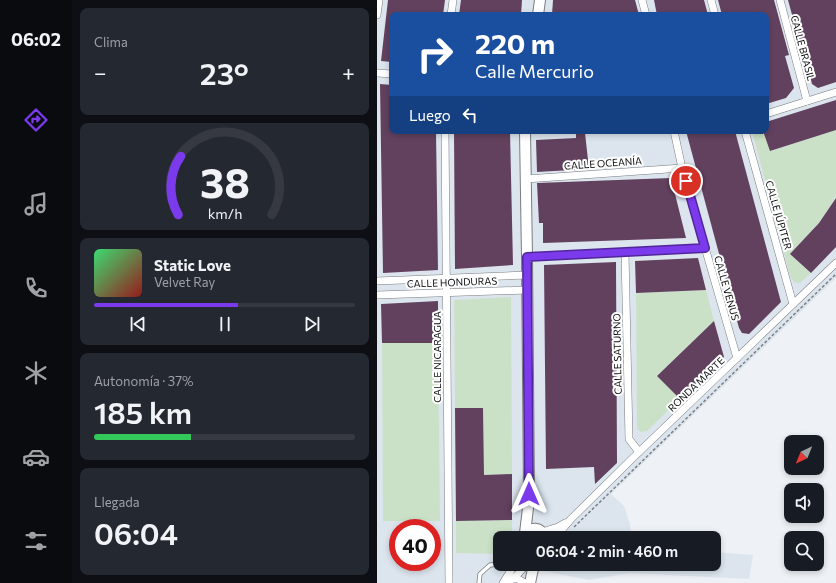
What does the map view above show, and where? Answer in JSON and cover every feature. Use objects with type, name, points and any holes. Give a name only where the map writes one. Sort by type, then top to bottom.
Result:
[{"type":"street","points":[[377,15],[379,0]]},
{"type":"street","points":[[451,12],[453,0]]},
{"type":"street","points":[[538,12],[540,0]]},
{"type":"street","points":[[642,0],[645,12]]},
{"type":"street","points":[[711,0],[714,12]]},
{"type":"street","name":"CALLE BRASIL","points":[[780,0],[807,101]]},
{"type":"street","points":[[377,73],[389,74]]},
{"type":"street","points":[[769,113],[836,92]]},
{"type":"street","name":"CALLE NICARAGUA","points":[[445,134],[449,583]]},
{"type":"street","points":[[525,134],[528,508],[525,531]]},
{"type":"street","name":"CALLE VENUS","points":[[675,134],[682,168],[737,358]]},
{"type":"street","name":"CALLE JÚPITER","points":[[746,134],[793,304]]},
{"type":"street","name":"CALLE OCEANÍA","points":[[525,179],[682,168]]},
{"type":"street","points":[[527,257],[705,248]]},
{"type":"street","name":"CALLE SATURNO","points":[[625,252],[629,439],[639,452]]},
{"type":"street","name":"RONDA MARTE","points":[[562,531],[639,452],[836,263]]},
{"type":"street","name":"CALLE HONDURAS","points":[[377,281],[527,275]]},
{"type":"street","name":"CALLE HONDURAS","points":[[377,295],[527,290]]},
{"type":"street","points":[[528,508],[540,531]]},
{"type":"street","name":"RONDA MARTE","points":[[546,531],[571,520]]},
{"type":"street","points":[[503,583],[511,571]]},
{"type":"street","points":[[509,581],[520,571]]},
{"type":"street","points":[[528,571],[529,583]]},
{"type":"street","points":[[529,583],[532,571]]},
{"type":"street","points":[[509,581],[518,579],[525,583]]},
{"type":"lane","points":[[479,583],[480,574],[490,565],[493,565]]},
{"type":"path","points":[[571,530],[836,274]]},
{"type":"shaded area","points":[[377,0],[836,0],[836,278],[611,494],[624,506],[630,524],[630,531],[493,531],[493,571],[534,571],[521,583],[377,583]]},
{"type":"shaded area","points":[[721,553],[753,555],[749,579],[629,573],[589,580],[544,571],[721,571]]},
{"type":"green space","points":[[836,130],[836,195],[827,212],[790,254],[811,273],[798,283],[794,282],[790,276],[753,134],[764,134],[771,151]]},
{"type":"green space","points":[[706,290],[714,321],[657,376],[680,399],[647,431],[641,432],[637,429],[636,293]]},
{"type":"green space","points":[[511,297],[512,474],[484,475],[483,408],[455,408],[454,300]]},
{"type":"green space","points":[[382,343],[438,343],[440,519],[389,519],[389,521],[383,521]]},
{"type":"green space","points":[[512,520],[512,531],[493,531],[493,554],[456,553],[456,521]]},
{"type":"building","points":[[388,0],[445,0],[443,12],[389,12],[389,62],[381,61]]},
{"type":"building","points":[[461,0],[522,0],[521,12],[459,12]]},
{"type":"building","points":[[553,0],[635,0],[638,12],[552,12]]},
{"type":"building","points":[[654,0],[704,0],[707,12],[656,12]]},
{"type":"building","points":[[718,0],[774,0],[789,55],[785,56],[794,88],[786,98],[769,103],[769,12],[721,12]]},
{"type":"building","points":[[788,0],[836,0],[836,82],[818,88],[812,84],[805,55],[803,55]]},
{"type":"building","points":[[380,84],[389,85],[389,134],[436,134],[438,270],[383,273]]},
{"type":"building","points":[[836,100],[836,130],[770,151],[764,134],[769,134],[769,121]]},
{"type":"building","points":[[454,134],[510,134],[513,265],[455,269]]},
{"type":"building","points":[[576,134],[585,134],[589,169],[537,172],[536,140],[576,138]]},
{"type":"building","points":[[687,134],[736,134],[781,302],[749,334],[742,333],[739,328]]},
{"type":"building","points":[[671,178],[686,238],[543,243],[543,223],[539,223],[537,183]]},
{"type":"building","points":[[836,198],[836,247],[811,273],[790,254],[819,223]]},
{"type":"building","points":[[698,258],[706,290],[636,293],[635,261]]},
{"type":"building","points":[[616,262],[617,463],[595,484],[594,467],[546,469],[544,265]]},
{"type":"building","points":[[438,301],[438,343],[382,343],[381,304]]},
{"type":"building","points":[[714,321],[724,357],[680,399],[657,376]]},
{"type":"building","points":[[455,408],[483,408],[484,475],[512,474],[512,520],[456,521]]},
{"type":"route","points":[[529,494],[527,257],[705,248],[686,181]]}]
